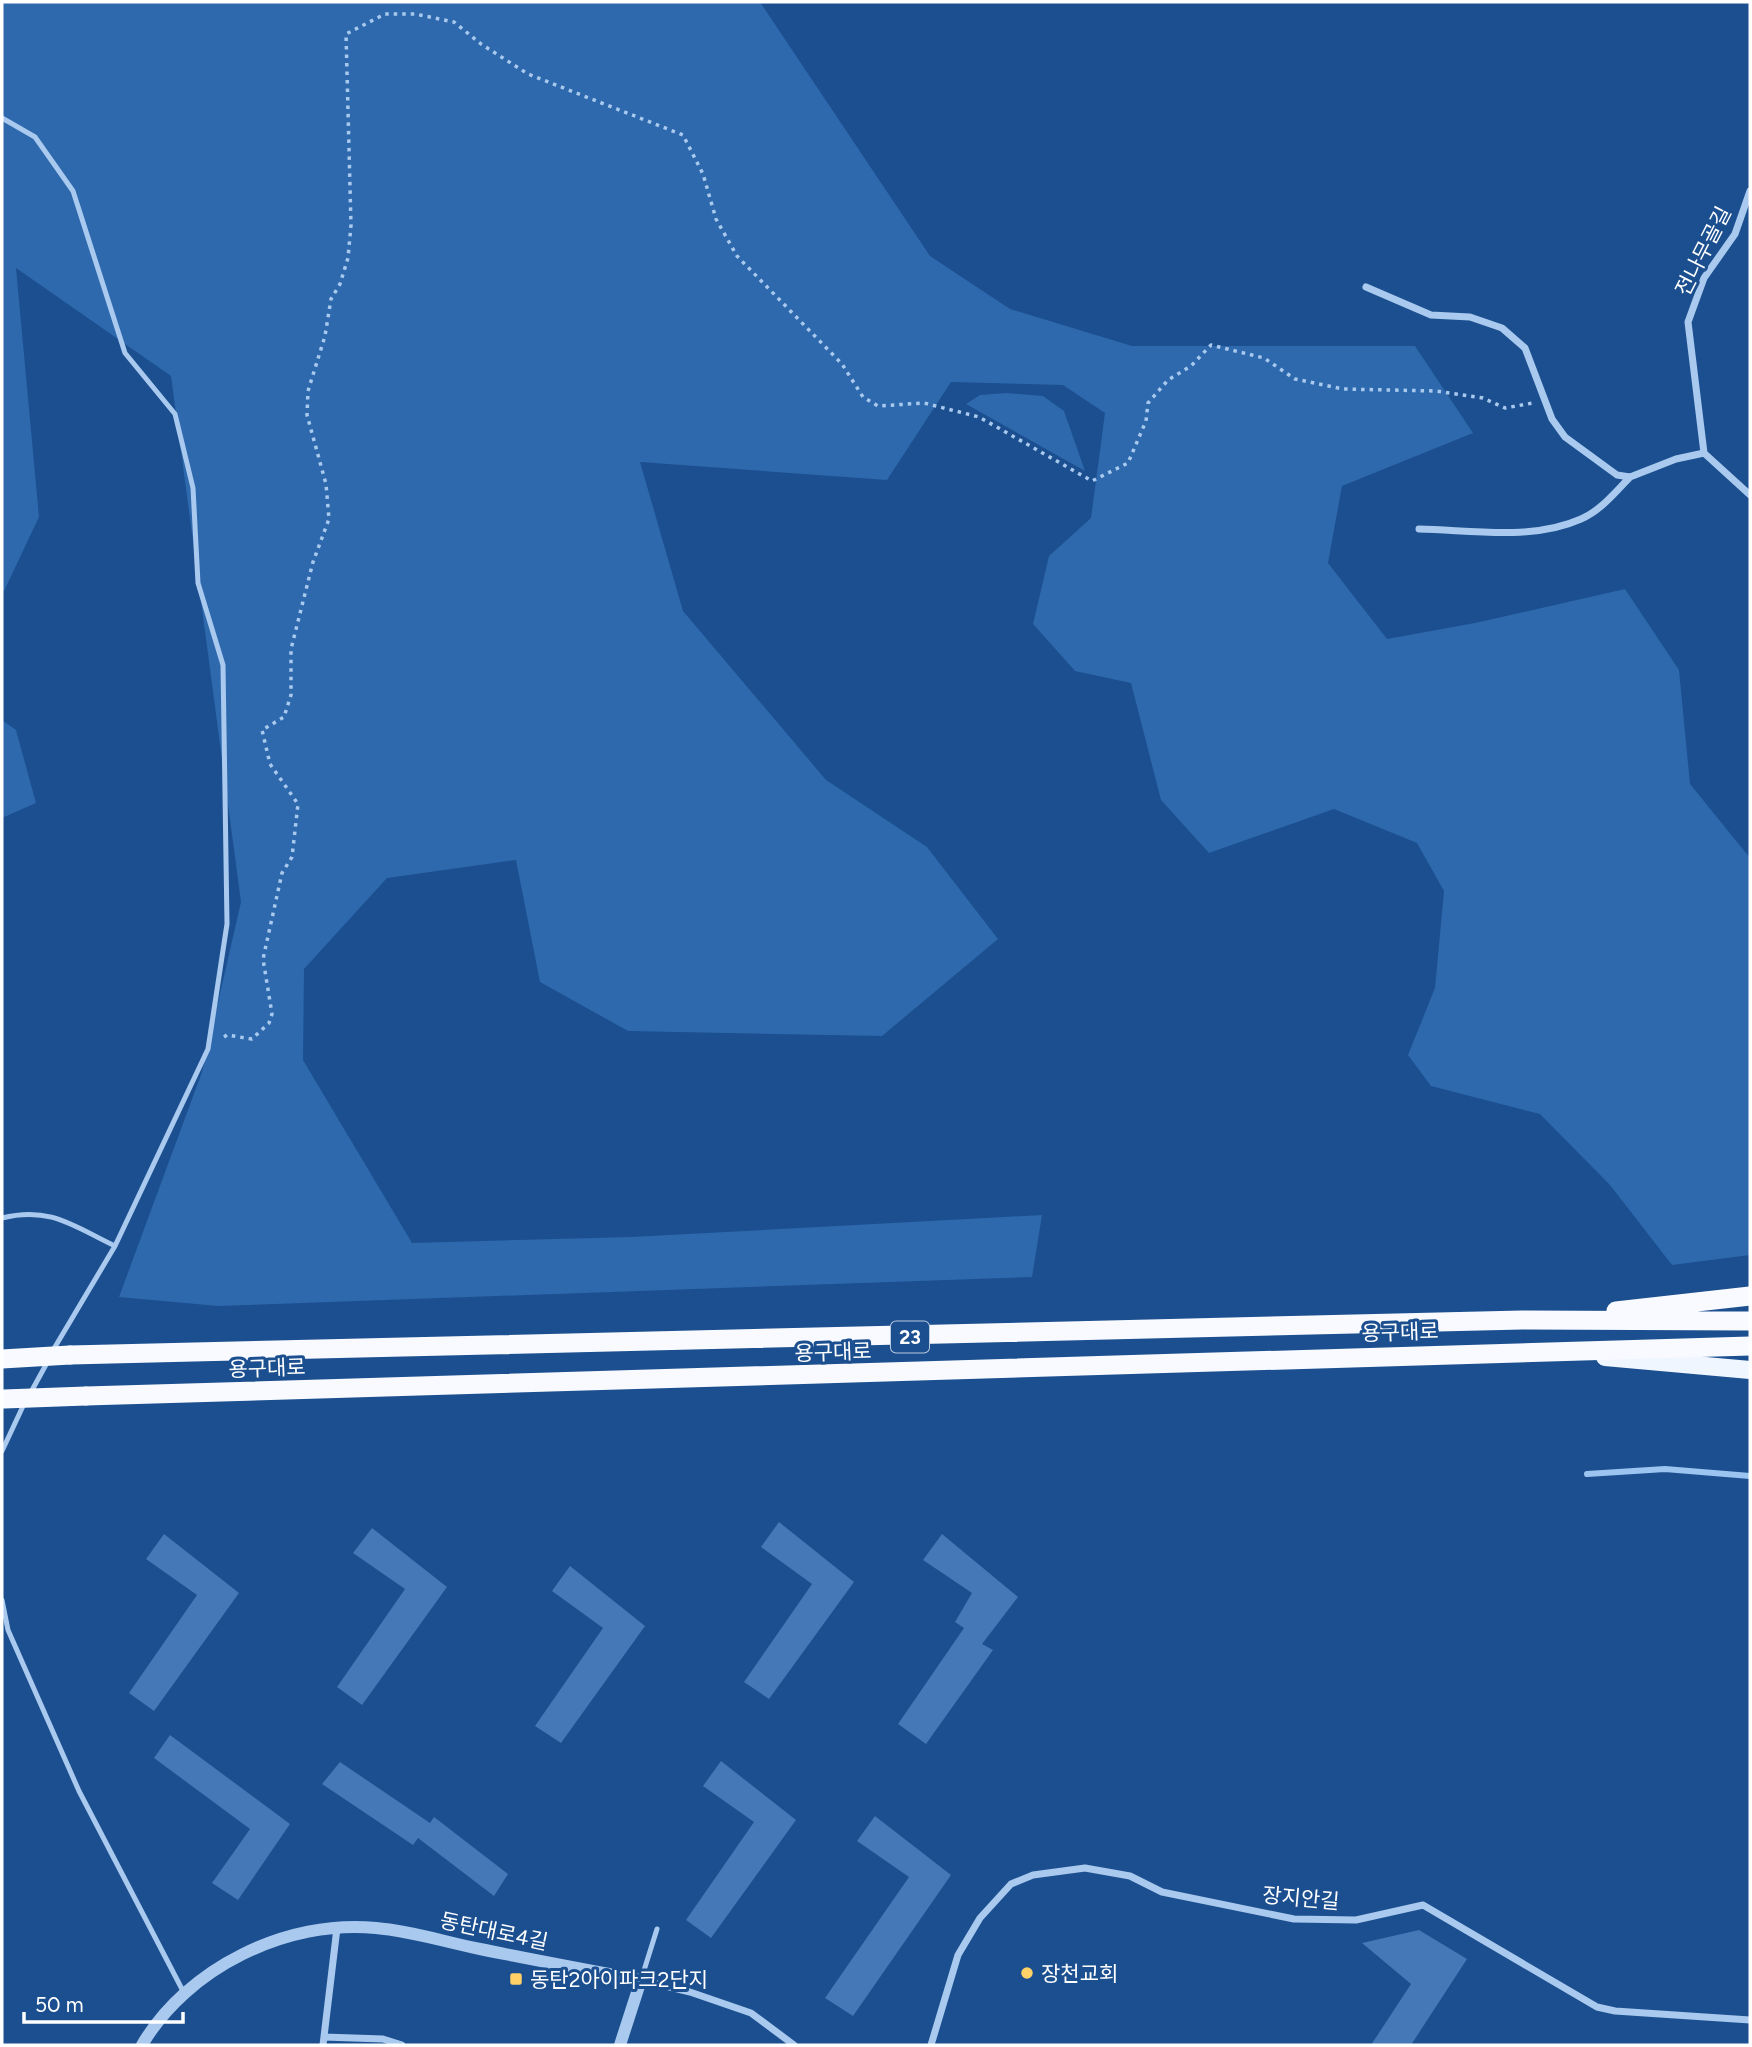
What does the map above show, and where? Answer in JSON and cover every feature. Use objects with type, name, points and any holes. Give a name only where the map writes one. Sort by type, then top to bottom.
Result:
[{"type":"highway","points":[[1522,1320],[1750,1296]]},
{"type":"highway","name":"용구대로","points":[[2,1359],[70,1355],[1522,1320],[1750,1321]]},
{"type":"highway","name":"용구대로","points":[[3,1399],[1529,1350],[1750,1346]]},
{"type":"main road","points":[[1529,1350],[1750,1370]]},
{"type":"street","name":"전나무골길","points":[[1704,453],[1691,365],[1688,322],[1704,278],[1735,234],[1750,191]]},
{"type":"street","points":[[1366,287],[1401,304],[1431,314],[1470,317],[1502,328],[1525,348],[1552,419],[1565,437],[1617,475],[1630,477]]},
{"type":"street","points":[[1419,529],[1538,531],[1582,519],[1607,502],[1630,477],[1676,459],[1704,453],[1750,495]]},
{"type":"street","name":"장지안길","points":[[931,2045],[958,1955],[980,1918],[1011,1884],[1032,1875],[1085,1868],[1130,1876],[1162,1892],[1294,1919],[1356,1920],[1423,1905],[1597,2007],[1615,2011],[1750,2020]]},
{"type":"street","name":"동탄대로4길","points":[[142,2045],[150,2031],[184,1993],[218,1968],[256,1948],[290,1936],[337,1928],[374,1927],[418,1933],[471,1947],[642,1980]]},
{"type":"street","points":[[337,1928],[323,2041],[383,2039],[402,2045]]},
{"type":"street","points":[[620,2045],[642,1980],[751,2012],[794,2045]]},
{"type":"lane","points":[[2,118],[35,137],[73,191],[125,353],[175,414],[193,488],[198,583],[223,665],[227,924],[208,1049],[115,1247],[82,1297],[2,1451]]},
{"type":"lane","points":[[2,1218],[25,1212],[46,1214],[115,1247]]},
{"type":"lane","points":[[2,1600],[8,1630],[79,1791],[184,1993]]},
{"type":"lane","points":[[642,1980],[657,1929]]},
{"type":"path","points":[[208,1049],[227,1035],[252,1039],[269,1023],[272,1014],[263,959],[282,873],[292,857],[298,804],[270,764],[262,730],[284,717],[290,695],[291,649],[313,562],[329,519],[327,484],[307,415],[307,391],[325,336],[331,299],[340,284],[349,247],[352,171],[345,62],[346,34],[352,28],[385,14],[415,14],[454,22],[481,44],[528,74],[683,135],[703,174],[716,219],[737,256],[842,365],[863,397],[878,406],[924,403],[979,416],[1092,481],[1128,463],[1146,421],[1148,403],[1168,380],[1191,366],[1211,345],[1264,358],[1295,379],[1343,389],[1436,391],[1483,398],[1505,408],[1545,400]]},
{"type":"shaded area","points":[[2,2],[760,2],[930,256],[1010,309],[1132,346],[1415,346],[1473,433],[1342,486],[1328,563],[1387,639],[1475,623],[1625,589],[1679,670],[1690,784],[1750,858],[1750,1255],[1672,1265],[1610,1185],[1540,1114],[1431,1086],[1408,1055],[1435,988],[1444,891],[1417,843],[1334,809],[1209,853],[1161,800],[1131,683],[1075,671],[1033,624],[1049,556],[1091,518],[1105,413],[1063,385],[951,382],[887,480],[640,462],[683,611],[826,780],[927,847],[998,939],[882,1036],[628,1031],[540,982],[516,860],[387,878],[304,969],[303,1060],[412,1243],[631,1237],[1042,1215],[1032,1277],[218,1306],[119,1297],[202,1072],[241,902],[171,376],[16,268],[39,517],[4,591],[2,590]]},
{"type":"shaded area","points":[[1006,393],[1043,396],[1064,411],[1085,471],[966,404],[980,395]]},
{"type":"shaded area","points":[[2,720],[16,730],[36,803],[2,818]]},
{"type":"building","points":[[779,1522],[854,1582],[769,1699],[744,1682],[812,1584],[761,1547]]},
{"type":"building","points":[[372,1528],[447,1587],[362,1705],[337,1687],[405,1589],[353,1553]]},
{"type":"building","points":[[164,1534],[239,1593],[154,1711],[129,1693],[197,1595],[146,1559]]},
{"type":"building","points":[[942,1534],[1018,1597],[982,1644],[993,1650],[926,1744],[898,1724],[964,1628],[955,1622],[972,1593],[923,1560]]},
{"type":"building","points":[[570,1566],[645,1626],[561,1743],[535,1726],[603,1628],[552,1591]]},
{"type":"building","points":[[170,1735],[290,1824],[238,1900],[212,1883],[250,1829],[154,1758]]},
{"type":"building","points":[[721,1761],[796,1820],[711,1938],[686,1920],[754,1822],[703,1786]]},
{"type":"building","points":[[340,1762],[430,1823],[434,1817],[508,1874],[494,1896],[418,1838],[413,1845],[322,1784]]},
{"type":"building","points":[[875,1816],[951,1875],[853,2016],[825,1998],[909,1877],[857,1841]]},
{"type":"building","points":[[1419,1930],[1467,1959],[1411,2045],[1371,2045],[1411,1984],[1362,1943]]},
{"type":"waterway","points":[[1587,1474],[1665,1469],[1750,1476]]},
{"type":"place","name":"장천교회","points":[[1027,1973]]},
{"type":"place","name":"동탄2아이파크2단지","points":[[516,1979]]}]
